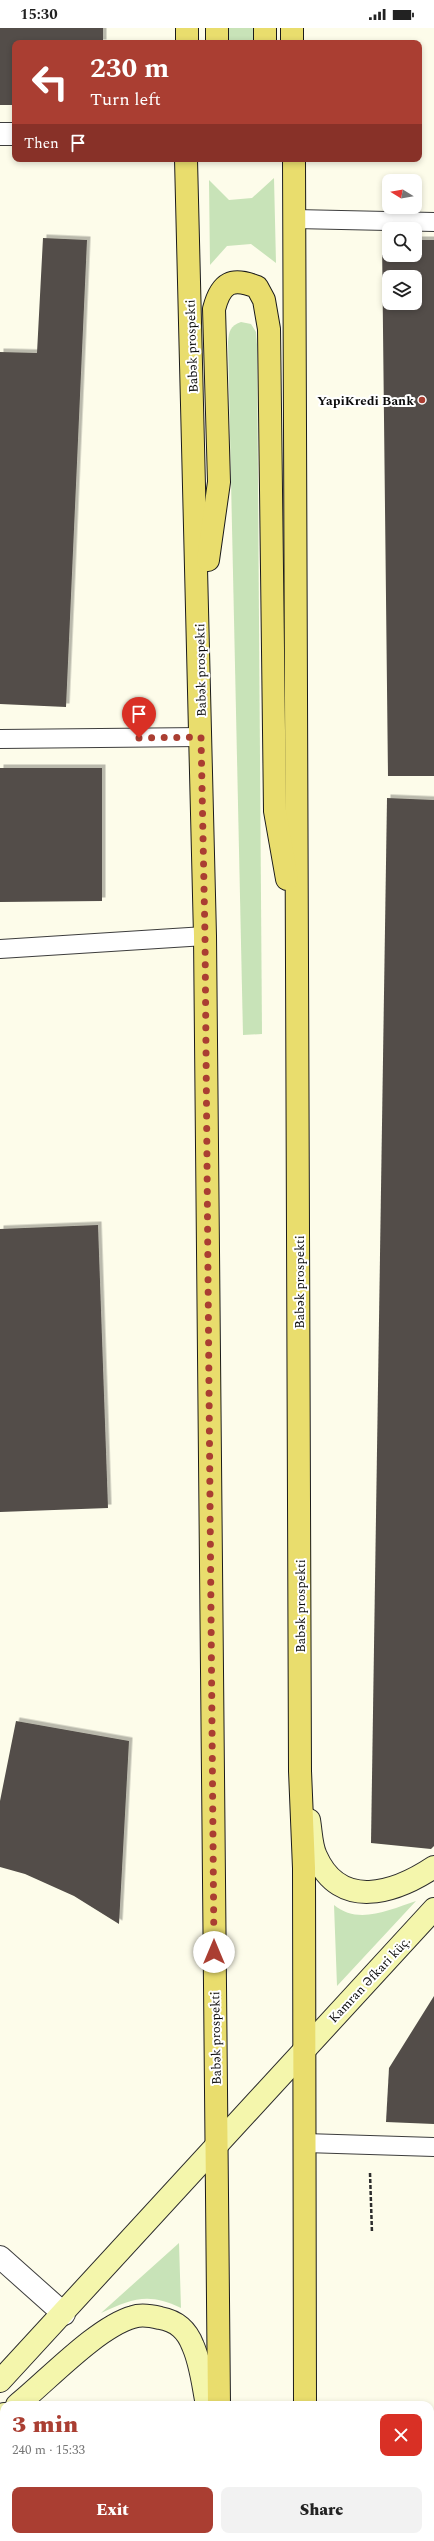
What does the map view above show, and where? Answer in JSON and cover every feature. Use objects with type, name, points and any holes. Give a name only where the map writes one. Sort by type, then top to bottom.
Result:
[{"type":"main road","points":[[187,28],[187,40]]},
{"type":"main road","points":[[217,28],[217,40]]},
{"type":"main road","points":[[265,28],[265,40]]},
{"type":"main road","points":[[292,28],[292,40]]},
{"type":"main road","name":"Babək prospekti","points":[[186,162],[199,621],[205,936],[219,2401]]},
{"type":"main road","name":"Babək prospekti","points":[[294,162],[300,1771],[304,1868],[305,2401]]},
{"type":"main road","points":[[199,621],[219,482],[214,309],[218,295],[223,288],[231,282],[243,281],[257,287],[264,300],[269,329],[275,812],[298,937]]},
{"type":"street","points":[[0,134],[12,134]]},
{"type":"street","points":[[300,1771],[315,1855],[323,1869],[337,1884],[352,1892],[391,1889],[420,1877],[434,1867]]},
{"type":"street","name":"Kamran Əfkari küç.","points":[[0,2381],[64,2314],[434,1909]]},
{"type":"street","points":[[0,2258],[64,2314]]},
{"type":"street","points":[[22,2401],[66,2362],[113,2326],[134,2316],[153,2316],[171,2320],[186,2334],[198,2362],[206,2401]]},
{"type":"lane","points":[[295,219],[434,222]]},
{"type":"lane","points":[[0,739],[201,737]]},
{"type":"lane","points":[[0,949],[205,936]]},
{"type":"lane","points":[[305,2143],[434,2147]]},
{"type":"path","points":[[369,2165],[372,2233]]},
{"type":"green space","points":[[226,28],[253,28],[254,40],[226,40]]},
{"type":"green space","points":[[274,178],[276,263],[251,244],[227,246],[210,265],[209,180],[229,200],[252,198]]},
{"type":"green space","points":[[241,322],[251,324],[256,332],[257,345],[262,1034],[243,1035],[228,342],[232,327]]},
{"type":"green space","points":[[416,1901],[337,1986],[334,1905],[343,1911],[363,1915],[374,1914]]},
{"type":"green space","points":[[179,2243],[181,2308],[159,2300],[140,2299],[122,2304],[101,2313]]},
{"type":"building","points":[[0,28],[103,28],[103,40],[12,40],[12,105],[0,105]]},
{"type":"building","points":[[43,238],[87,240],[66,707],[0,704],[0,352],[37,353]]},
{"type":"building","points":[[422,240],[434,240],[434,776],[388,776],[383,310],[422,310],[422,270],[382,270],[382,262],[422,262]]},
{"type":"building","points":[[0,768],[102,768],[102,901],[0,902]]},
{"type":"building","points":[[387,798],[434,800],[434,1846],[431,1849],[371,1843]]},
{"type":"building","points":[[98,1225],[108,1508],[0,1512],[0,1229]]},
{"type":"building","points":[[16,1721],[129,1741],[119,1924],[74,1896],[25,1874],[0,1867],[0,1801]]},
{"type":"building","points":[[434,1996],[434,2124],[386,2122],[389,2068]]},
{"type":"place","name":"YapiKredi Bank","points":[[422,400]]},
{"type":"route","points":[[139,738],[201,737],[205,936],[214,1952]]}]
